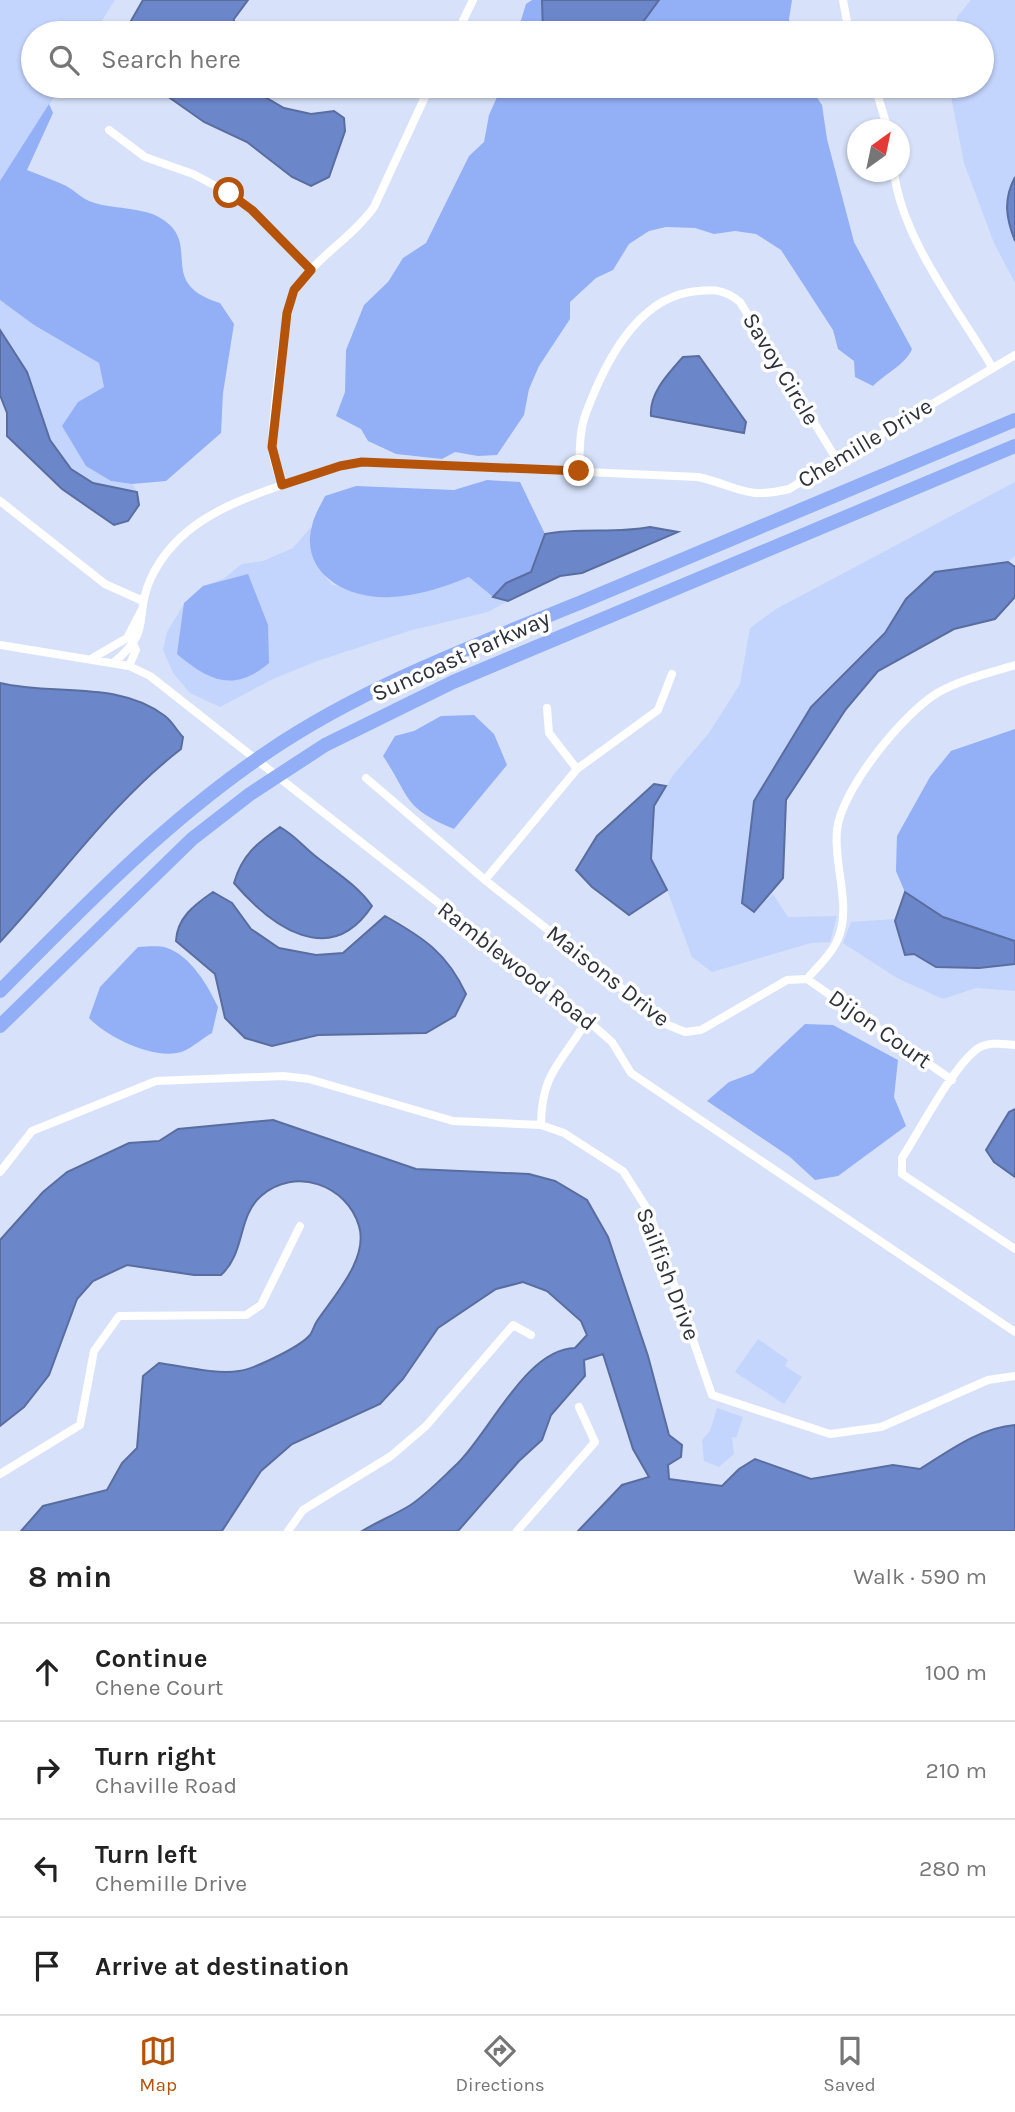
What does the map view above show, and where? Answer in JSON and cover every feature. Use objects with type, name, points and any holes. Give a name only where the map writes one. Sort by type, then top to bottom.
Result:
[{"type":"highway","name":"Suncoast Parkway","points":[[0,991],[142,851],[241,770],[341,709],[445,659],[1015,420]]},
{"type":"highway","name":"Suncoast Parkway","points":[[0,1026],[152,874],[213,822],[292,765],[413,699],[1015,446]]},
{"type":"street","points":[[463,21],[473,0]]},
{"type":"street","points":[[843,0],[847,21]]},
{"type":"street","points":[[282,485],[272,447],[287,313],[294,290],[311,270],[362,225],[374,207],[420,98]]},
{"type":"street","points":[[879,98],[885,119]]},
{"type":"street","points":[[109,130],[145,157],[194,174],[229,193],[252,210],[311,270]]},
{"type":"street","points":[[896,182],[904,215],[916,240],[992,367]]},
{"type":"street","name":"Savoy Circle","points":[[579,471],[585,413],[626,332],[643,314],[663,301],[712,289],[728,292],[740,302],[837,460]]},
{"type":"street","name":"Chemille Drive","points":[[113,663],[131,640],[143,601],[161,560],[192,526],[228,503],[340,466],[362,462],[698,477],[742,493],[763,495],[789,489],[1015,355]]},
{"type":"street","points":[[0,501],[104,584],[143,601]]},
{"type":"street","points":[[92,659],[131,640]]},
{"type":"street","name":"Chemille Drive","points":[[130,666],[136,650],[131,640]]},
{"type":"street","name":"Ramblewood Road","points":[[0,645],[130,666],[150,676],[587,1020],[612,1042],[631,1073],[1015,1332]]},
{"type":"street","points":[[807,979],[837,942],[844,920],[836,834],[840,811],[852,788],[917,707],[968,678],[1015,665]]},
{"type":"street","points":[[485,880],[577,769],[658,710],[672,674]]},
{"type":"street","points":[[547,708],[549,733],[577,769]]},
{"type":"street","name":"Maisons Drive","points":[[366,778],[485,880],[668,1025],[684,1032],[701,1030],[788,980],[807,979]]},
{"type":"street","name":"Dijon Court","points":[[807,979],[952,1080]]},
{"type":"street","points":[[541,1125],[541,1100],[546,1084],[587,1020]]},
{"type":"street","points":[[1015,1045],[993,1044],[978,1049],[952,1080],[902,1158],[902,1174],[1015,1249]]},
{"type":"street","name":"Sailfish Drive","points":[[0,1172],[32,1131],[156,1081],[283,1076],[309,1079],[453,1121],[541,1125],[564,1133],[623,1171],[649,1212],[712,1395],[830,1434],[881,1427],[988,1380],[1015,1376]]},
{"type":"street","points":[[0,1474],[80,1425],[94,1351],[119,1316],[246,1315],[261,1305],[300,1226]]},
{"type":"street","points":[[288,1531],[303,1510],[391,1456],[426,1426],[513,1325],[531,1335]]},
{"type":"street","points":[[517,1531],[595,1442],[579,1407]]},
{"type":"shaded area","points":[[0,0],[115,0],[102,21],[21,21],[21,98],[53,98],[6,173],[0,285]]},
{"type":"shaded area","points":[[143,0],[248,0],[234,21],[131,21]]},
{"type":"shaded area","points":[[532,0],[542,0],[543,21],[521,21],[526,4]]},
{"type":"shaded area","points":[[542,0],[659,0],[644,21],[543,21]]},
{"type":"shaded area","points":[[659,0],[792,0],[789,21],[644,21]]},
{"type":"shaded area","points":[[971,0],[1015,0],[1015,283],[994,243],[964,163],[951,98],[994,98],[994,21],[956,21]]},
{"type":"shaded area","points":[[170,98],[267,98],[284,108],[311,114],[334,111],[344,118],[345,131],[329,177],[311,186],[292,177],[247,142],[204,122]]},
{"type":"shaded area","points":[[497,98],[817,98],[822,105],[827,139],[854,242],[912,349],[900,364],[873,386],[855,377],[854,361],[838,349],[833,330],[781,250],[756,234],[735,231],[714,234],[695,228],[666,227],[649,231],[629,244],[613,270],[596,278],[570,302],[570,319],[539,366],[529,389],[524,415],[497,455],[478,456],[455,452],[442,459],[396,454],[368,441],[361,429],[336,416],[345,392],[346,350],[364,305],[388,282],[403,258],[426,243],[469,156],[484,142],[489,115]]},
{"type":"shaded area","points":[[49,104],[53,113],[27,170],[66,186],[89,201],[146,212],[162,219],[174,229],[179,240],[184,274],[189,285],[201,295],[220,303],[234,324],[223,393],[221,433],[166,481],[132,484],[111,481],[86,466],[62,426],[78,402],[104,387],[99,363],[34,325],[0,300],[0,181]]},
{"type":"shaded area","points":[[1015,177],[1015,241],[1007,201]]},
{"type":"shaded area","points":[[0,300],[34,325],[99,363],[104,387],[78,402],[111,481],[132,484],[137,492],[93,483],[71,469],[50,440],[27,372],[0,330]]},
{"type":"shaded area","points":[[0,330],[27,372],[50,440],[71,469],[93,483],[137,492],[139,505],[128,521],[114,525],[62,489],[7,436],[7,413],[0,395]]},
{"type":"shaded area","points":[[699,356],[746,422],[744,433],[651,416],[653,399],[666,377],[683,357]]},
{"type":"shaded area","points":[[487,480],[520,482],[545,534],[531,572],[506,583],[493,597],[469,577],[411,595],[375,597],[359,594],[331,581],[313,558],[310,543],[312,526],[325,496],[356,486],[454,490]]},
{"type":"shaded area","points":[[1015,482],[1015,556],[1008,562],[936,572],[906,599],[885,633],[811,707],[783,754],[742,903],[754,912],[773,894],[788,917],[837,916],[830,942],[811,943],[712,972],[692,957],[667,890],[651,859],[654,806],[674,774],[709,733],[740,684],[750,628],[776,609]]},
{"type":"shaded area","points":[[311,527],[316,559],[333,585],[430,591],[470,577],[491,596],[484,570],[536,560],[493,597],[508,601],[488,612],[412,630],[317,661],[273,679],[220,707],[190,693],[173,673],[163,650],[167,632],[184,604],[203,586],[223,579],[242,564],[263,561],[293,548]]},
{"type":"shaded area","points":[[650,527],[678,532],[582,573],[560,576],[508,601],[493,597],[506,583],[531,572],[545,534]]},
{"type":"shaded area","points":[[1008,562],[1015,567],[1015,597],[995,619],[954,629],[878,671],[846,709],[786,800],[783,878],[754,912],[742,903],[754,801],[811,707],[885,633],[906,599],[935,572]]},
{"type":"shaded area","points":[[248,574],[268,625],[269,663],[244,678],[222,680],[211,677],[177,654],[184,603],[203,586]]},
{"type":"shaded area","points":[[0,683],[127,697],[165,716],[183,737],[181,749],[109,817],[0,942]]},
{"type":"shaded area","points":[[474,715],[494,734],[507,765],[454,829],[416,807],[383,756],[395,736],[414,731],[441,716]]},
{"type":"shaded area","points":[[1015,729],[1015,991],[976,988],[943,999],[897,978],[843,943],[851,922],[894,919],[905,892],[896,871],[897,836],[930,777],[951,751]]},
{"type":"shaded area","points":[[1015,729],[1015,941],[943,917],[905,892],[896,871],[897,836],[930,777],[951,751]]},
{"type":"shaded area","points":[[654,784],[666,786],[654,806],[651,859],[667,890],[629,915],[592,887],[576,870],[597,836]]},
{"type":"shaded area","points":[[280,827],[366,898],[372,906],[356,925],[338,935],[320,938],[301,935],[265,914],[234,883],[241,865],[251,851]]},
{"type":"shaded area","points":[[213,892],[232,903],[251,929],[279,948],[316,955],[343,953],[385,916],[433,948],[451,968],[466,994],[455,1016],[426,1033],[318,1035],[272,1046],[245,1038],[225,1018],[215,974],[176,941],[183,919],[193,907]]},
{"type":"shaded area","points":[[905,892],[943,917],[1015,941],[1015,964],[979,968],[936,967],[914,954],[905,955],[895,921]]},
{"type":"shaded area","points":[[138,947],[163,947],[184,958],[204,981],[218,1007],[212,1033],[184,1051],[160,1053],[133,1046],[108,1033],[89,1018],[100,987]]},
{"type":"shaded area","points":[[805,1024],[833,1025],[898,1060],[894,1097],[906,1126],[838,1176],[815,1180],[790,1157],[707,1101],[729,1082],[753,1073]]},
{"type":"shaded area","points":[[1015,1109],[1015,1177],[994,1162],[986,1150],[1009,1112]]},
{"type":"shaded area","points":[[273,1120],[416,1169],[529,1174],[555,1181],[587,1200],[608,1237],[648,1356],[669,1435],[682,1445],[681,1457],[668,1465],[669,1479],[722,1486],[739,1469],[755,1459],[811,1479],[893,1465],[920,1469],[977,1435],[1015,1425],[1015,1531],[578,1531],[622,1485],[649,1477],[633,1449],[603,1354],[584,1360],[585,1376],[551,1415],[542,1440],[519,1461],[458,1531],[362,1531],[409,1506],[428,1492],[470,1450],[525,1377],[557,1352],[575,1348],[587,1335],[581,1321],[547,1291],[523,1282],[496,1289],[438,1328],[403,1379],[380,1404],[292,1444],[261,1471],[222,1531],[21,1531],[43,1506],[107,1490],[122,1463],[137,1448],[143,1376],[159,1363],[210,1371],[239,1371],[276,1357],[305,1340],[348,1277],[361,1239],[353,1212],[332,1191],[304,1181],[274,1187],[253,1204],[234,1256],[221,1275],[194,1275],[127,1265],[93,1281],[77,1299],[49,1375],[24,1407],[0,1426],[0,1240],[43,1192],[67,1172],[129,1143],[159,1141],[178,1129]]},
{"type":"shaded area","points":[[758,1339],[788,1360],[785,1366],[802,1377],[784,1404],[735,1372]]},
{"type":"shaded area","points":[[717,1408],[743,1417],[736,1438],[732,1437],[734,1454],[719,1467],[704,1461],[702,1440],[710,1431]]},
{"type":"route","points":[[229,193],[252,210],[311,270],[294,290],[287,313],[272,447],[282,485],[340,466],[362,462],[579,471]]}]
